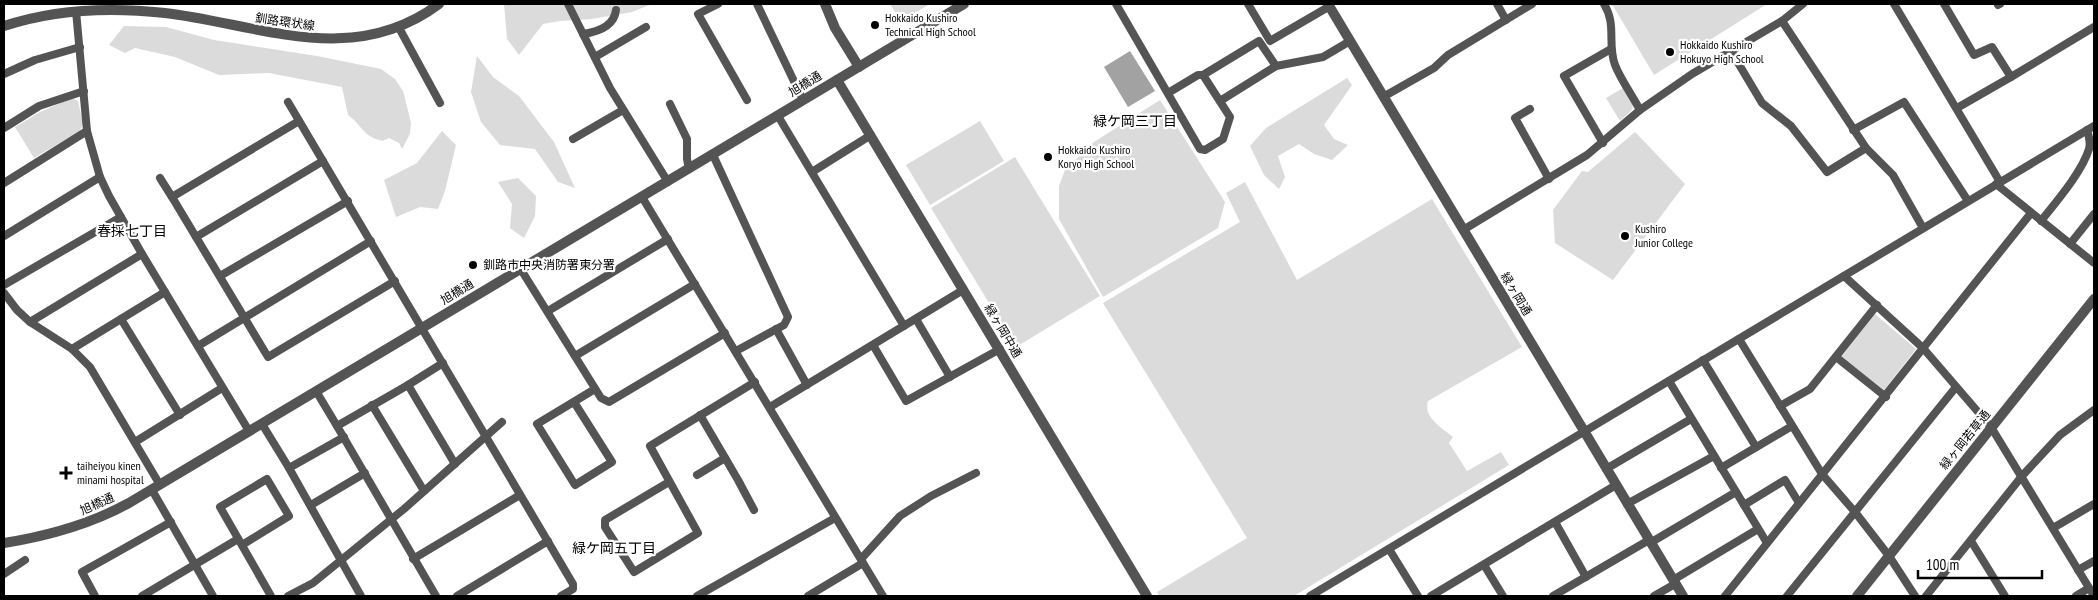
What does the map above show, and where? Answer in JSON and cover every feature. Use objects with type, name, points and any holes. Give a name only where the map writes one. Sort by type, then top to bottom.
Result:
[{"type":"street","name":"釧路環状線","points":[[4,26],[76,11],[123,10],[167,14],[260,32],[333,40],[368,36],[398,26],[439,4]]},
{"type":"street","points":[[568,4],[610,88],[668,182]]},
{"type":"street","points":[[718,4],[698,14],[747,100]]},
{"type":"street","points":[[757,4],[803,100]]},
{"type":"street","points":[[824,4],[835,28],[859,67]]},
{"type":"street","name":"旭橋通","points":[[4,544],[65,531],[105,516],[964,4]]},
{"type":"street","points":[[1116,4],[1200,149],[1204,150],[1223,139],[1230,117],[1203,75]]},
{"type":"street","points":[[1248,4],[1270,41],[1329,5]]},
{"type":"street","points":[[1497,4],[1506,20]]},
{"type":"street","points":[[1383,97],[1434,68],[1448,55],[1532,4]]},
{"type":"street","points":[[1604,4],[1611,15],[1611,49],[1615,65],[1640,110]]},
{"type":"street","points":[[1463,230],[1549,179],[1603,143],[1640,110],[1692,74],[1782,21],[1803,4]]},
{"type":"street","points":[[1894,4],[1957,108],[1998,183],[2031,213],[2094,264]]},
{"type":"street","points":[[1944,4],[1974,54],[1992,47],[2011,77]]},
{"type":"street","name":"緑ヶ岡通","points":[[1329,5],[1683,596]]},
{"type":"street","points":[[583,34],[595,32],[608,25],[615,17],[616,10]]},
{"type":"street","points":[[76,11],[87,131],[100,177],[142,254],[249,431]]},
{"type":"street","points":[[1782,21],[1853,130],[1866,148],[1893,175],[1923,228]]},
{"type":"street","points":[[398,26],[440,103]]},
{"type":"street","points":[[595,57],[646,27]]},
{"type":"street","points":[[1957,108],[2094,27]]},
{"type":"street","points":[[1168,93],[1198,75],[1203,75],[1259,41],[1276,66]]},
{"type":"street","points":[[1220,100],[1276,66],[1323,57],[1350,41]]},
{"type":"street","points":[[4,74],[35,60],[80,47]]},
{"type":"street","points":[[1603,143],[1564,76],[1611,49]]},
{"type":"street","points":[[1731,51],[1762,103],[1791,126],[1827,172],[1866,148]]},
{"type":"street","name":"緑ヶ岡中通","points":[[837,80],[1147,596]]},
{"type":"street","points":[[4,128],[39,106],[84,91]]},
{"type":"street","points":[[288,102],[573,584],[573,589],[561,596]]},
{"type":"street","points":[[1853,130],[1904,102],[1968,202]]},
{"type":"street","points":[[670,104],[687,139],[687,159],[690,169]]},
{"type":"street","points":[[1530,109],[1516,118],[1549,179]]},
{"type":"street","points":[[573,139],[623,110]]},
{"type":"street","points":[[778,116],[904,326]]},
{"type":"street","points":[[172,197],[299,121]]},
{"type":"street","points":[[1310,596],[2091,128]]},
{"type":"street","points":[[2041,221],[2063,194],[2082,164],[2089,149],[2091,128]]},
{"type":"street","points":[[4,183],[87,131]]},
{"type":"street","points":[[812,172],[871,136]]},
{"type":"street","points":[[713,155],[788,317],[784,324],[736,352]]},
{"type":"street","points":[[196,237],[323,161]]},
{"type":"street","points":[[4,236],[100,177]]},
{"type":"street","points":[[160,178],[268,357],[395,281]]},
{"type":"street","points":[[642,197],[883,596]]},
{"type":"street","points":[[220,276],[348,201]]},
{"type":"street","points":[[1725,596],[1886,397],[2031,213]]},
{"type":"street","points":[[2070,244],[2094,214]]},
{"type":"street","points":[[4,286],[121,217]]},
{"type":"street","points":[[548,311],[668,239]]},
{"type":"street","points":[[198,346],[371,242]]},
{"type":"street","points":[[30,322],[142,254]]},
{"type":"street","points":[[520,268],[595,389],[601,398],[609,402],[725,333]]},
{"type":"street","points":[[1844,276],[1923,348],[1992,427],[2094,596]]},
{"type":"street","points":[[575,356],[695,284]]},
{"type":"street","points":[[770,407],[963,290]]},
{"type":"street","points":[[72,349],[165,292]]},
{"type":"street","points":[[4,293],[17,310],[30,322],[72,349],[90,367],[135,442],[171,522],[214,596]]},
{"type":"street","name":"緑ヶ岡若草通","points":[[1856,596],[2094,299]]},
{"type":"street","points":[[1780,406],[1810,388],[1877,306]]},
{"type":"street","points":[[121,319],[180,415]]},
{"type":"street","points":[[916,319],[950,377]]},
{"type":"street","points":[[776,329],[808,385]]},
{"type":"street","points":[[1739,339],[1822,474],[1855,512],[1889,556],[1915,596]]},
{"type":"street","points":[[874,345],[906,401],[1000,349]]},
{"type":"street","points":[[1836,357],[1886,397]]},
{"type":"street","points":[[1703,360],[1756,447]]},
{"type":"street","points":[[337,426],[444,363]]},
{"type":"street","points":[[1669,381],[1767,543]]},
{"type":"street","points":[[669,482],[604,520],[605,527],[634,572],[698,534],[650,446],[755,382]]},
{"type":"street","points":[[408,385],[455,464]]},
{"type":"street","points":[[1787,596],[1956,387]]},
{"type":"street","points":[[135,442],[222,388]]},
{"type":"street","points":[[574,402],[612,462],[575,485],[537,424],[595,389]]},
{"type":"street","points":[[316,391],[436,596]]},
{"type":"street","points":[[372,405],[424,491]]},
{"type":"street","points":[[1926,596],[2022,476],[2060,435],[2094,410]]},
{"type":"street","points":[[700,416],[754,510]]},
{"type":"street","points":[[1606,469],[1692,419]]},
{"type":"street","points":[[288,596],[313,583],[390,520],[502,422]]},
{"type":"street","points":[[262,424],[311,505],[361,596]]},
{"type":"street","points":[[1721,468],[1792,426]]},
{"type":"street","points":[[289,468],[344,438]]},
{"type":"street","points":[[1627,504],[1714,456]]},
{"type":"street","points":[[697,475],[725,458]]},
{"type":"street","points":[[311,505],[365,473]]},
{"type":"street","points":[[808,596],[862,561],[900,516],[931,496],[976,474]]},
{"type":"street","points":[[142,596],[196,565],[240,542],[289,516],[268,479],[220,507],[240,542],[271,596]]},
{"type":"street","points":[[1744,506],[1785,480],[1799,503]]},
{"type":"street","points":[[1430,596],[1616,486]]},
{"type":"street","points":[[1553,596],[1736,492]]},
{"type":"street","points":[[413,559],[520,495]]},
{"type":"street","points":[[2053,528],[2094,504]]},
{"type":"street","points":[[697,596],[835,518]]},
{"type":"street","points":[[95,596],[82,572],[171,522]]},
{"type":"street","points":[[1555,522],[1586,577]]},
{"type":"street","points":[[1654,596],[1758,529]]},
{"type":"street","points":[[457,596],[548,541]]},
{"type":"street","points":[[1971,541],[2005,596]]},
{"type":"street","points":[[1389,549],[1418,596]]},
{"type":"street","points":[[4,574],[24,560]]},
{"type":"street","points":[[2078,570],[2094,561]]},
{"type":"street","points":[[1484,565],[1503,596]]},
{"type":"street","points":[[2076,596],[2089,588]]},
{"type":"shaded area","points":[[504,4],[652,4],[632,12],[592,19],[543,24],[519,55],[507,39]]},
{"type":"shaded area","points":[[890,4],[930,4],[901,21]]},
{"type":"shaded area","points":[[1612,4],[1767,4],[1654,75]]},
{"type":"shaded area","points":[[124,26],[166,27],[214,40],[317,56],[381,69],[395,79],[403,91],[411,123],[410,134],[402,149],[399,143],[389,138],[382,141],[370,136],[348,115],[342,87],[269,73],[219,75],[175,57],[135,48],[125,53],[109,45]]},
{"type":"shaded area","points":[[1130,51],[1155,91],[1128,107],[1104,67]]},
{"type":"shaded area","points":[[477,56],[493,77],[519,96],[554,142],[575,188],[558,182],[535,149],[500,145],[481,122],[471,92]]},
{"type":"shaded area","points":[[1347,78],[1352,85],[1324,125],[1334,139],[1348,145],[1332,160],[1314,154],[1299,144],[1278,156],[1285,177],[1279,189],[1264,175],[1250,146],[1266,128]]},
{"type":"shaded area","points":[[1623,88],[1633,104],[1632,110],[1620,121],[1606,98]]},
{"type":"shaded area","points":[[72,98],[78,101],[83,124],[80,131],[34,158],[15,127],[40,112]]},
{"type":"shaded area","points":[[1160,100],[1225,202],[1218,228],[1103,297],[1059,219],[1059,186],[1065,170],[1094,142]]},
{"type":"shaded area","points":[[980,121],[1004,161],[930,205],[906,165]]},
{"type":"shaded area","points":[[442,131],[456,145],[445,191],[438,209],[420,207],[396,217],[384,180],[417,163]]},
{"type":"shaded area","points":[[1635,132],[1685,184],[1613,280],[1555,243],[1553,210],[1582,171],[1588,172]]},
{"type":"shaded area","points":[[1015,157],[1100,296],[1016,347],[931,208]]},
{"type":"shaded area","points":[[518,178],[536,196],[535,216],[524,238],[510,228],[512,204],[498,182]]},
{"type":"shaded area","points":[[1245,182],[1297,280],[1432,199],[1522,347],[1428,401],[1428,412],[1438,425],[1453,437],[1449,443],[1467,471],[1501,452],[1509,465],[1294,596],[1159,596],[1157,592],[1247,538],[1103,303],[1240,222],[1226,193]]},
{"type":"shaded area","points":[[1875,314],[1916,349],[1884,390],[1841,357]]},
{"type":"place","name":"Hokkaido Kushiro Technical High School","points":[[875,25]]},
{"type":"place","name":"Hokkaido Kushiro Hokuyo High School","points":[[1670,52]]},
{"type":"place","name":"Hokkaido Kushiro Koryo High School","points":[[1048,157]]},
{"type":"place","name":"Kushiro Junior College","points":[[1625,236]]},
{"type":"place","name":"釧路市中央消防署東分署","points":[[473,265]]},
{"type":"place","name":"taiheiyou kinen minami hospital","points":[[66,473]]},
{"type":"district","name":"緑ケ岡三丁目","points":[[1135,121]]},
{"type":"district","name":"春採七丁目","points":[[132,231]]},
{"type":"district","name":"緑ケ岡五丁目","points":[[614,548]]}]
